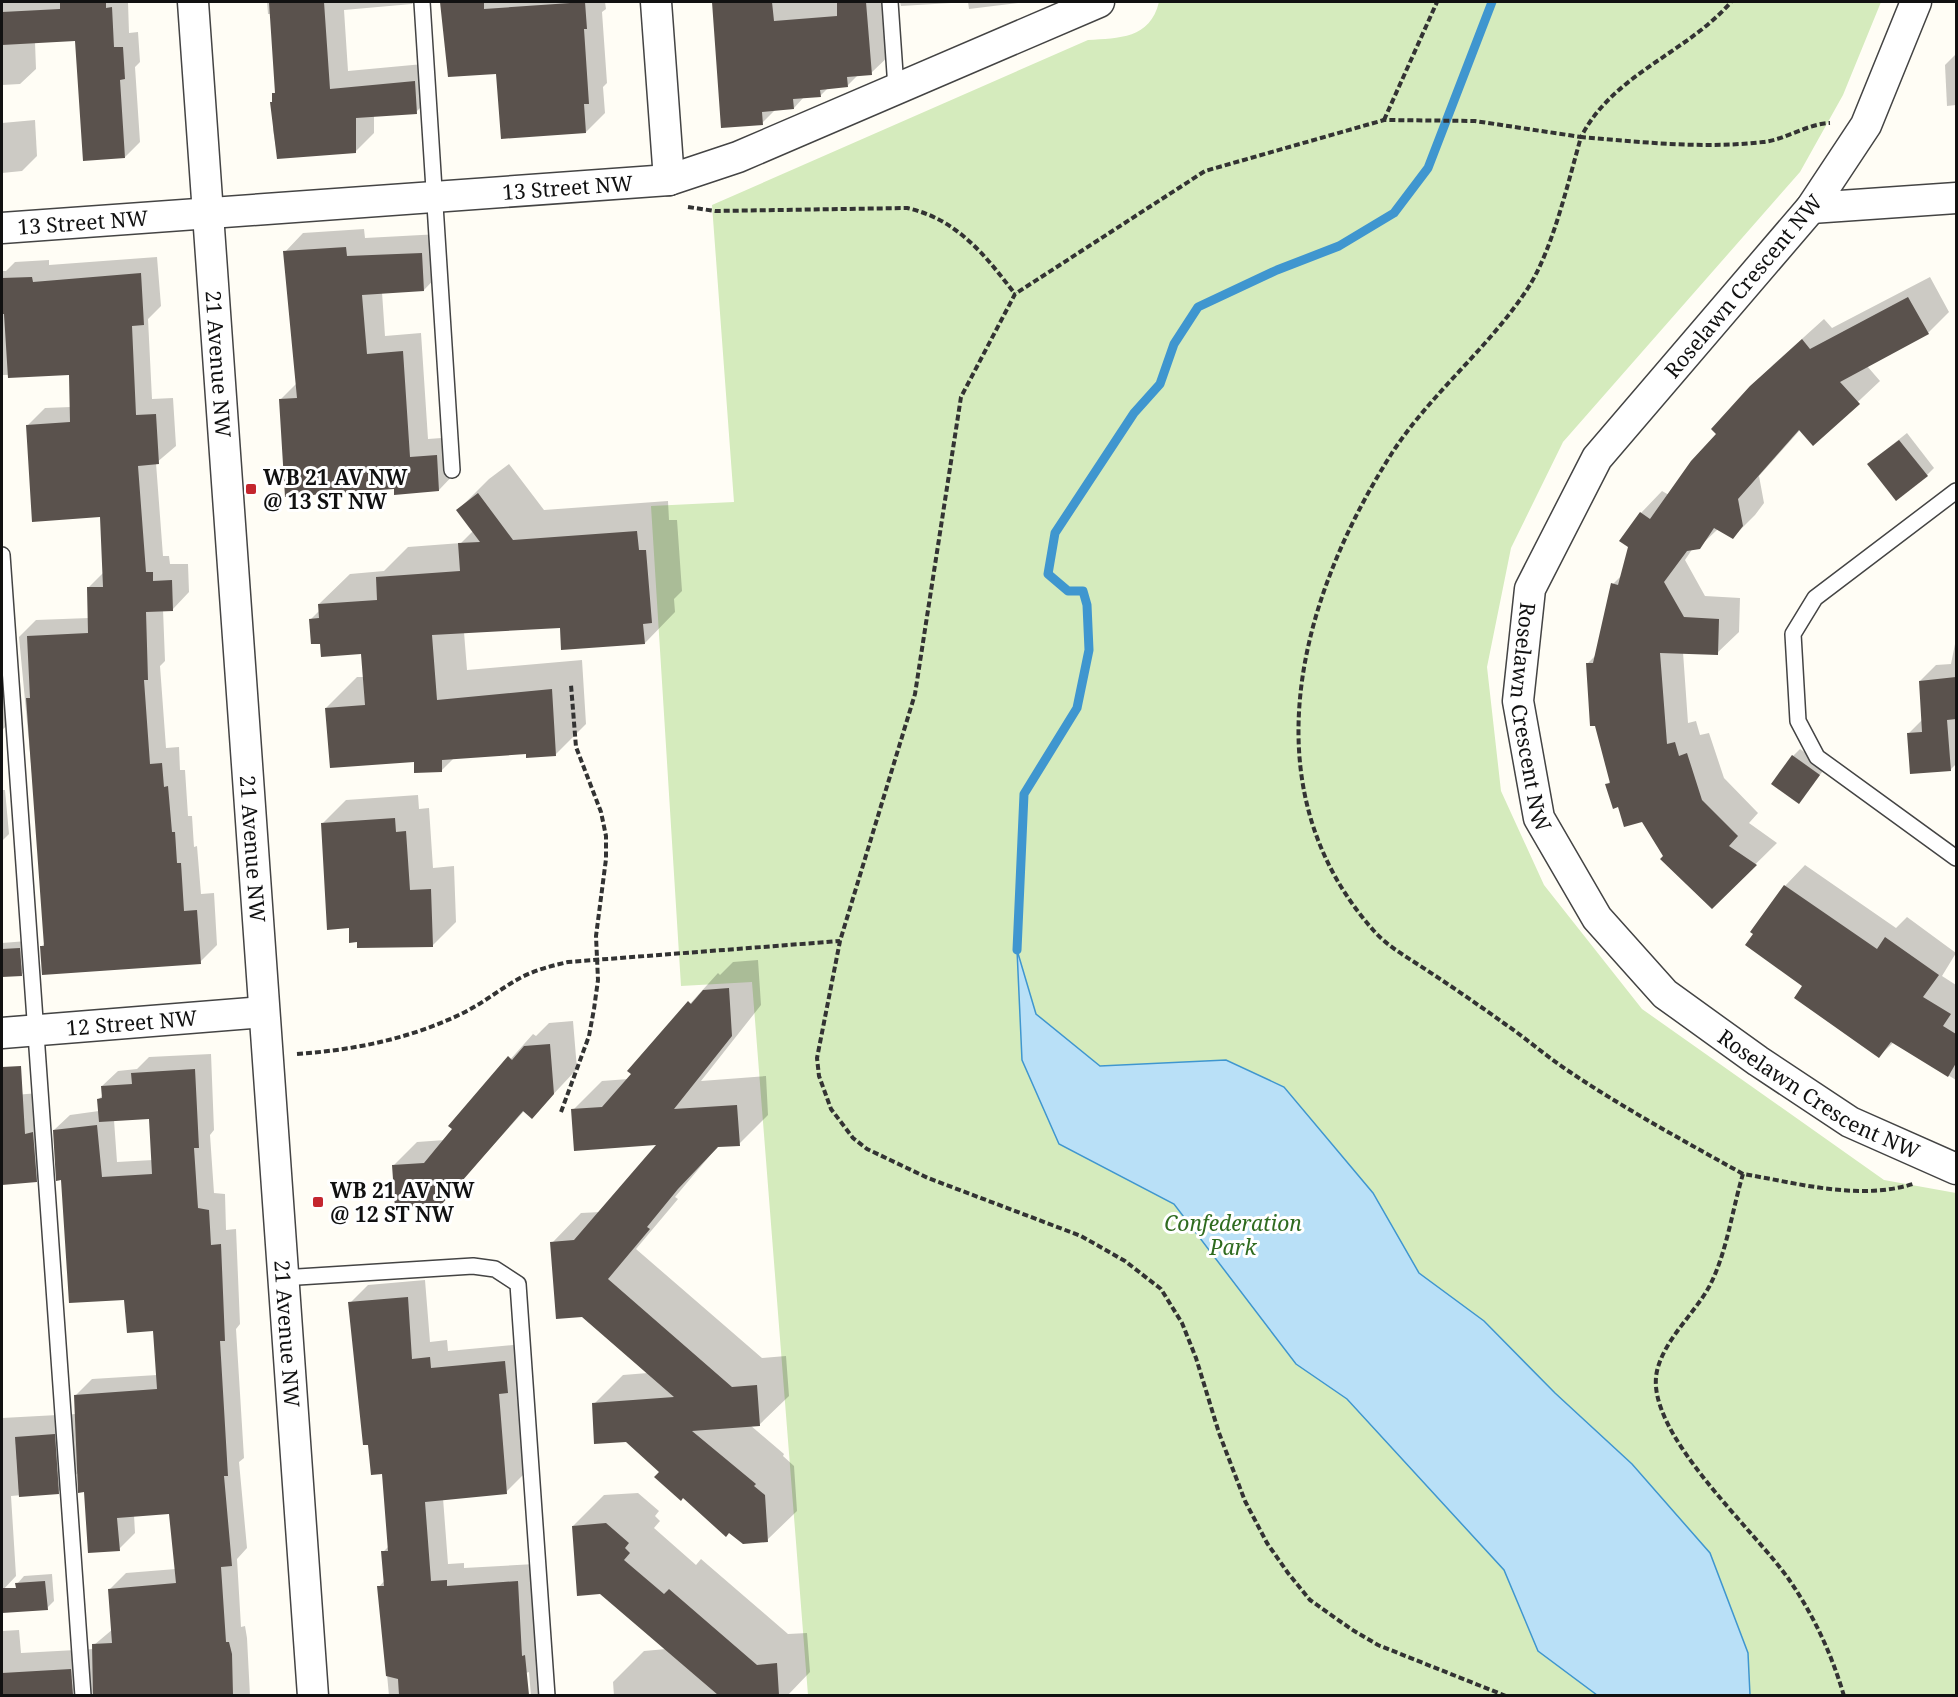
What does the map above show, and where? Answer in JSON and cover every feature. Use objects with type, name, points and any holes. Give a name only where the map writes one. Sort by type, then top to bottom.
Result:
[{"type":"street","name":"21 Avenue NW","points":[[193,2],[313,1695]]},
{"type":"street","points":[[656,2],[669,180]]},
{"type":"street","name":"13 Street NW","points":[[2,228],[669,180],[738,157],[1099,2]]},
{"type":"street","name":"Roselawn Crescent NW","points":[[1916,2],[1866,125],[1811,208],[1597,459],[1530,589],[1518,701],[1539,818],[1597,918],[1665,994],[1758,1061],[1850,1122],[1950,1167]]},
{"type":"street","points":[[1811,208],[1956,198]]},
{"type":"street","name":"12 Street NW","points":[[2,1033],[264,1012]]},
{"type":"lane","points":[[422,2],[452,470]]},
{"type":"lane","points":[[890,2],[896,88]]},
{"type":"lane","points":[[1956,491],[1815,598],[1793,634],[1798,721],[1817,757],[1956,858]]},
{"type":"lane","points":[[2,555],[83,1695]]},
{"type":"lane","points":[[282,1278],[473,1266],[495,1269],[518,1284],[547,1695]]},
{"type":"path","points":[[1384,120],[1437,2]]},
{"type":"path","points":[[1506,1695],[1378,1645],[1310,1600],[1267,1543],[1245,1501],[1219,1433],[1196,1358],[1182,1323],[1161,1289],[1125,1261],[1081,1236],[928,1178],[867,1149],[840,1124],[824,1093],[817,1058],[840,941],[915,694],[962,397],[1015,294],[1205,171],[1384,120],[1474,120],[1581,136],[1591,117],[1621,86],[1714,21],[1731,2]]},
{"type":"path","points":[[682,206],[715,212],[907,208],[926,212],[945,221],[967,238],[987,257],[1015,294]]},
{"type":"path","points":[[561,1112],[589,1036],[598,980],[596,936],[606,859],[606,836],[601,812],[576,747],[571,685]]},
{"type":"path","points":[[292,1055],[345,1050],[392,1040],[461,1014],[519,978],[567,962],[840,941]]},
{"type":"path","points":[[1844,1695],[1828,1650],[1790,1581],[1674,1439],[1657,1396],[1657,1372],[1667,1348],[1710,1285],[1720,1259],[1743,1174],[1853,1191],[1900,1188],[1950,1167]]},
{"type":"green space","name":"Confederation Park","points":[[1159,2],[1881,2],[1843,95],[1800,172],[1563,442],[1511,548],[1487,667],[1501,791],[1544,885],[1642,1009],[1884,1180],[1956,1193],[1956,1695],[808,1695],[752,982],[681,986],[651,506],[734,502],[712,205],[1088,40],[1122,37],[1141,30],[1155,14]]},
{"type":"water","points":[[1017,950],[1036,1014],[1100,1066],[1226,1060],[1284,1087],[1373,1193],[1419,1273],[1484,1321],[1555,1393],[1632,1464],[1710,1553],[1748,1653],[1750,1695],[1597,1695],[1538,1651],[1504,1570],[1347,1399],[1296,1364],[1174,1204],[1059,1144],[1022,1060]]},
{"type":"building","points":[[60,2],[106,2],[106,8],[112,7],[114,47],[123,47],[125,79],[120,80],[125,158],[83,161],[75,41],[2,45],[2,12],[60,9]]},
{"type":"building","points":[[269,2],[324,2],[330,89],[415,81],[417,114],[356,118],[356,153],[277,159],[270,102],[272,102],[272,93],[275,93]]},
{"type":"building","points":[[440,2],[484,2],[484,9],[585,2],[587,29],[584,29],[589,104],[584,104],[586,133],[501,139],[496,74],[448,77]]},
{"type":"building","points":[[712,2],[772,2],[774,21],[837,16],[837,3],[866,2],[872,75],[847,77],[848,87],[820,90],[821,97],[793,99],[794,109],[762,112],[763,125],[721,128]]},
{"type":"building","points":[[346,247],[347,256],[422,253],[424,291],[362,295],[367,354],[403,351],[410,457],[437,455],[439,491],[394,495],[394,489],[285,497],[279,399],[297,398],[283,251]]},
{"type":"building","points":[[141,273],[144,325],[132,326],[136,415],[156,414],[159,464],[138,466],[146,572],[153,572],[153,581],[172,580],[173,611],[146,612],[148,680],[144,680],[150,764],[162,763],[164,787],[168,786],[177,863],[181,863],[184,911],[197,910],[201,964],[42,975],[40,946],[44,946],[26,698],[30,698],[27,636],[88,633],[87,587],[103,587],[100,517],[32,522],[26,425],[70,422],[69,375],[8,378],[4,314],[2,314],[2,278],[32,277],[33,282]]},
{"type":"building","points":[[1908,297],[1929,334],[1840,382],[1860,404],[1813,446],[1799,430],[1738,499],[1743,526],[1733,539],[1714,528],[1700,549],[1687,551],[1664,582],[1684,617],[1719,619],[1718,655],[1660,653],[1667,744],[1675,742],[1679,756],[1687,753],[1702,800],[1738,836],[1729,846],[1757,865],[1712,909],[1660,859],[1663,856],[1642,822],[1624,827],[1618,807],[1613,809],[1605,784],[1610,783],[1595,726],[1590,726],[1586,663],[1593,663],[1611,583],[1618,585],[1628,547],[1619,541],[1640,512],[1650,519],[1691,461],[1716,434],[1711,429],[1750,386],[1802,339],[1810,349]]},
{"type":"building","points":[[1899,440],[1928,476],[1896,501],[1867,464]]},
{"type":"building","points":[[478,493],[513,540],[637,531],[639,550],[646,550],[652,623],[643,624],[645,644],[561,650],[560,628],[432,635],[437,700],[552,689],[556,756],[526,758],[526,754],[442,760],[442,772],[414,773],[414,762],[330,768],[325,708],[365,705],[361,654],[321,657],[320,644],[311,644],[309,619],[319,618],[318,604],[377,600],[376,577],[460,571],[458,543],[480,542],[456,510]]},
{"type":"building","points":[[1956,677],[1956,719],[1947,720],[1951,771],[1910,774],[1907,733],[1922,732],[1919,681]]},
{"type":"building","points":[[1792,755],[1820,775],[1799,804],[1771,784]]},
{"type":"building","points":[[395,818],[396,832],[406,831],[410,890],[431,889],[433,947],[357,948],[357,942],[349,943],[349,928],[327,930],[321,823]]},
{"type":"building","points":[[1784,885],[1877,949],[1885,937],[1939,975],[1923,997],[1951,1014],[1943,1026],[1956,1034],[1956,1063],[1948,1077],[1891,1042],[1879,1058],[1794,998],[1802,986],[1745,945],[1753,934],[1750,932]]},
{"type":"building","points":[[20,948],[22,976],[2,977],[2,949]]},
{"type":"building","points":[[729,988],[732,1036],[674,1109],[737,1105],[740,1146],[718,1147],[678,1189],[647,1227],[650,1229],[608,1279],[732,1387],[757,1385],[760,1426],[692,1431],[756,1484],[754,1486],[765,1495],[768,1542],[743,1544],[729,1533],[726,1537],[683,1498],[681,1501],[654,1477],[659,1472],[626,1442],[594,1444],[592,1403],[674,1397],[582,1317],[556,1319],[550,1242],[574,1240],[656,1145],[574,1151],[571,1109],[602,1107],[631,1074],[627,1071],[688,1001],[691,1004],[703,990]]},
{"type":"building","points":[[550,1044],[554,1094],[532,1119],[523,1111],[442,1204],[395,1208],[392,1165],[424,1163],[452,1129],[448,1126],[508,1056],[512,1060],[524,1046]]},
{"type":"building","points":[[21,1066],[25,1134],[33,1132],[37,1182],[2,1185],[2,1067]]},
{"type":"building","points":[[195,1069],[199,1148],[194,1148],[198,1208],[209,1210],[211,1245],[221,1244],[225,1341],[220,1341],[228,1476],[224,1476],[232,1566],[221,1567],[226,1642],[229,1642],[232,1654],[233,1695],[93,1695],[92,1644],[112,1643],[108,1589],[176,1583],[169,1514],[117,1518],[120,1551],[88,1553],[84,1492],[78,1493],[74,1395],[157,1389],[153,1331],[127,1333],[124,1300],[69,1303],[61,1180],[56,1181],[53,1130],[97,1125],[102,1177],[152,1174],[149,1119],[99,1122],[97,1099],[102,1098],[101,1086],[132,1084],[131,1073]]},
{"type":"building","points":[[408,1297],[412,1359],[430,1357],[431,1368],[505,1361],[508,1393],[499,1394],[507,1494],[425,1502],[431,1581],[447,1580],[447,1586],[518,1581],[522,1656],[525,1655],[529,1695],[399,1695],[398,1679],[386,1676],[377,1586],[384,1586],[381,1551],[388,1551],[382,1474],[371,1475],[368,1445],[363,1445],[348,1302]]},
{"type":"building","points":[[55,1434],[59,1494],[19,1497],[15,1437]]},
{"type":"building","points":[[606,1523],[629,1543],[625,1548],[630,1553],[624,1560],[664,1594],[669,1589],[757,1665],[777,1663],[779,1695],[718,1695],[600,1594],[577,1596],[572,1526]]},
{"type":"building","points":[[45,1581],[48,1610],[2,1613],[2,1588],[16,1588],[15,1583]]},
{"type":"building","points":[[71,1669],[73,1695],[2,1695],[2,1673]]},
{"type":"waterway","points":[[1017,950],[1024,794],[1077,708],[1089,650],[1087,605],[1083,591],[1068,591],[1048,574],[1055,533],[1134,413],[1160,384],[1174,344],[1198,307],[1277,270],[1339,246],[1394,213],[1428,168],[1492,2]]},
{"type":"place","name":"WB 21 AV NW @ 13 ST NW","points":[[251,489]]},
{"type":"place","name":"WB 21 AV NW @ 12 ST NW","points":[[318,1202]]}]
